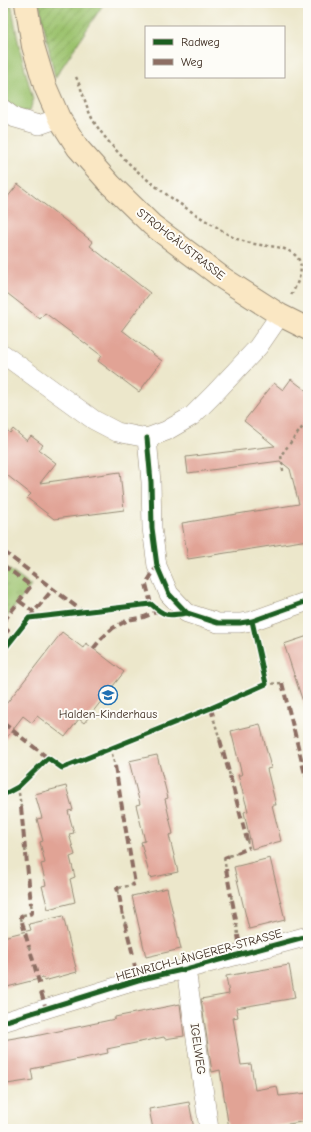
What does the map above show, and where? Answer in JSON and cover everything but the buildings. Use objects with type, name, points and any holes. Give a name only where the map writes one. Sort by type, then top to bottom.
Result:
[{"type":"main road","name":"STROHGÄUSTRASSE","points":[[26,3],[33,46],[45,86],[59,118],[78,148],[110,184],[152,225],[224,279],[280,315],[308,328]]},
{"type":"street","points":[[3,109],[15,118],[39,125],[59,118]]},
{"type":"street","points":[[3,354],[94,420],[117,432],[147,438],[166,431],[192,416],[258,347],[280,315]]},
{"type":"street","points":[[147,438],[151,482],[152,528],[157,566],[169,594],[186,614],[218,623],[240,623],[252,621],[308,601]]},
{"type":"street","name":"HEINRICH-LÄNGERER-STRASSE","points":[[3,1022],[138,980],[186,969],[308,936]]},
{"type":"street","name":"IGELWEG","points":[[186,969],[209,1129]]},
{"type":"path","points":[[76,77],[95,124],[119,154],[148,180],[196,214],[236,239],[255,244],[280,247],[295,255],[299,260],[301,272],[298,282],[280,315]]},
{"type":"path","points":[[284,471],[281,454],[308,420]]},
{"type":"path","points":[[266,684],[282,683]]},
{"type":"path","points":[[214,720],[220,740]]},
{"type":"path","points":[[112,754],[115,766]]},
{"type":"path","points":[[229,772],[230,776]]},
{"type":"path","points":[[305,774],[308,786]]},
{"type":"path","points":[[19,793],[20,807]]},
{"type":"path","points":[[247,840],[249,848]]},
{"type":"path","points":[[25,849],[26,854]]},
{"type":"path","points":[[229,856],[237,853]]},
{"type":"path","points":[[224,858],[226,869]]},
{"type":"path","points":[[119,888],[132,885]]},
{"type":"path","points":[[231,896],[232,900]]},
{"type":"path","points":[[31,904],[32,909]]},
{"type":"path","points":[[23,915],[29,914]]},
{"type":"path","points":[[123,916],[125,923]]},
{"type":"path","points":[[236,925],[238,935]]},
{"type":"path","points":[[29,947],[31,953]]},
{"type":"green space","points":[[3,3],[11,3],[19,46],[33,100],[30,111],[18,112],[3,101]]},
{"type":"green space","points":[[39,3],[104,3],[55,78]]},
{"type":"green space","points":[[3,565],[31,586],[3,622]]},
{"type":"marked path","points":[[3,551],[82,611]]},
{"type":"marked path","points":[[3,565],[31,586],[3,622]]},
{"type":"marked path","points":[[151,604],[146,584],[157,566]]},
{"type":"marked path","points":[[29,618],[53,589]]},
{"type":"marked path","points":[[19,601],[34,612]]},
{"type":"marked path","points":[[93,649],[113,628],[128,620],[144,617],[159,611]]},
{"type":"marked path","points":[[3,627],[15,636]]},
{"type":"marked path","points":[[282,683],[305,774]]},
{"type":"marked path","points":[[211,708],[214,720]]},
{"type":"marked path","points":[[3,723],[48,758]]},
{"type":"marked path","points":[[220,740],[229,772]]},
{"type":"marked path","points":[[115,766],[135,884],[132,885]]},
{"type":"marked path","points":[[230,776],[247,840]]},
{"type":"marked path","points":[[21,807],[25,849]]},
{"type":"marked path","points":[[237,853],[249,848]]},
{"type":"marked path","points":[[26,854],[31,904]]},
{"type":"marked path","points":[[224,858],[229,856]]},
{"type":"marked path","points":[[226,869],[231,896]]},
{"type":"marked path","points":[[118,891],[117,888],[119,888]]},
{"type":"marked path","points":[[119,895],[123,916]]},
{"type":"marked path","points":[[232,900],[237,925]]},
{"type":"marked path","points":[[29,914],[32,913],[32,909]]},
{"type":"marked path","points":[[21,918],[23,915]]},
{"type":"marked path","points":[[22,922],[29,947]]},
{"type":"marked path","points":[[125,923],[133,955]]},
{"type":"marked path","points":[[238,935],[241,954]]},
{"type":"marked path","points":[[31,953],[40,986]]},
{"type":"marked path","points":[[134,963],[138,980]]},
{"type":"marked path","points":[[41,992],[46,1009]]},
{"type":"cycle path","points":[[147,438],[151,482],[152,528],[157,566],[169,594],[187,613],[218,623],[240,623],[252,621],[308,601]]},
{"type":"cycle path","points":[[3,651],[29,618],[151,604],[167,614],[175,615],[187,613]]},
{"type":"cycle path","points":[[3,795],[18,787],[48,758],[62,768],[211,708],[266,684],[252,621]]},
{"type":"cycle path","points":[[3,1022],[138,980],[186,969],[308,936]]},
{"type":"place","name":"Halden-Kinderhaus","points":[[108,695]]}]
